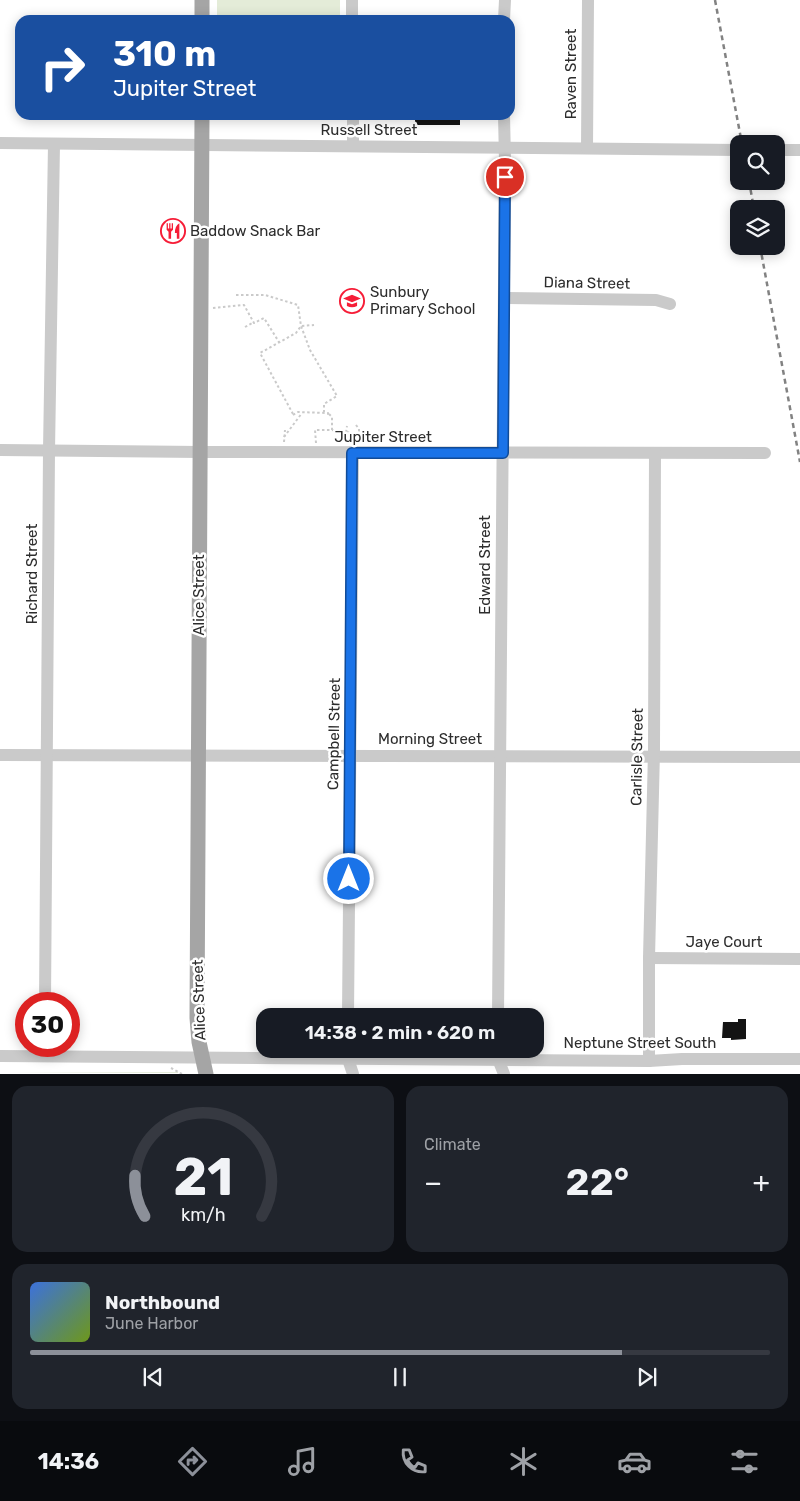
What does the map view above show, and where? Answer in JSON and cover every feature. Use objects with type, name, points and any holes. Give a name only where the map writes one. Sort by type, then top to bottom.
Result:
[{"type":"main road","points":[[202,0],[202,15]]},
{"type":"main road","name":"Alice Street","points":[[202,120],[197,1018],[206,1074]]},
{"type":"street","points":[[352,0],[352,15]]},
{"type":"street","points":[[504,15],[505,0]]},
{"type":"street","name":"Raven Street","points":[[587,148],[588,0]]},
{"type":"street","points":[[353,120],[353,146]]},
{"type":"street","name":"Edward Street","points":[[498,1008],[504,120]]},
{"type":"street","name":"Russell Street","points":[[0,143],[730,149]]},
{"type":"street","name":"Richard Street","points":[[45,992],[49,451],[54,144]]},
{"type":"street","points":[[785,150],[800,150]]},
{"type":"street","name":"Diana Street","points":[[504,298],[656,300],[670,304]]},
{"type":"street","name":"Jupiter Street","points":[[0,450],[200,452],[356,448],[503,453],[765,453]]},
{"type":"street","name":"Campbell Street","points":[[348,1008],[350,755],[356,448]]},
{"type":"street","name":"Carlisle Street","points":[[648,1061],[654,757],[655,453]]},
{"type":"street","name":"Morning Street","points":[[0,755],[800,757]]},
{"type":"street","name":"Jaye Court","points":[[649,958],[800,959]]},
{"type":"street","name":"Neptune Street South","points":[[80,1052],[202,1057],[256,1056]]},
{"type":"street","name":"Neptune Street South","points":[[0,1056],[15,1054]]},
{"type":"street","name":"Neptune Street South","points":[[544,1056],[648,1061],[682,1059],[800,1059]]},
{"type":"street","points":[[349,1058],[353,1074]]},
{"type":"street","points":[[499,1058],[504,1074]]},
{"type":"path","points":[[236,295],[265,295],[298,305],[301,326],[310,350],[337,396],[324,404],[324,412]]},
{"type":"path","points":[[212,308],[244,305],[254,322]]},
{"type":"path","points":[[245,327],[264,318],[279,342]]},
{"type":"path","points":[[301,326],[314,325]]},
{"type":"path","points":[[301,326],[296,333],[260,353],[293,414],[324,412],[332,417],[332,430]]},
{"type":"path","points":[[284,437],[303,412]]},
{"type":"path","points":[[356,425],[359,429],[356,448]]},
{"type":"path","points":[[346,432],[347,426]]},
{"type":"path","points":[[284,442],[285,430]]},
{"type":"path","points":[[316,442],[315,430],[332,430],[359,436]]},
{"type":"green space","points":[[217,0],[340,0],[340,15],[217,15]]},
{"type":"green space","points":[[178,1072],[178,1073],[0,1073]]},
{"type":"building","points":[[415,120],[460,120],[460,125],[415,125]]},
{"type":"building","points":[[738,1019],[746,1019],[746,1039],[731,1040],[731,1038],[722,1038],[723,1022],[738,1022]]},
{"type":"railway","points":[[715,0],[740,135]]},
{"type":"railway","points":[[751,190],[752,200]]},
{"type":"railway","points":[[762,255],[800,462]]},
{"type":"place","name":"Baddow Snack Bar","points":[[173,231]]},
{"type":"place","name":"Sunbury Primary School","points":[[352,301]]},
{"type":"route","points":[[349,879],[352,453],[503,453],[505,177]]}]
